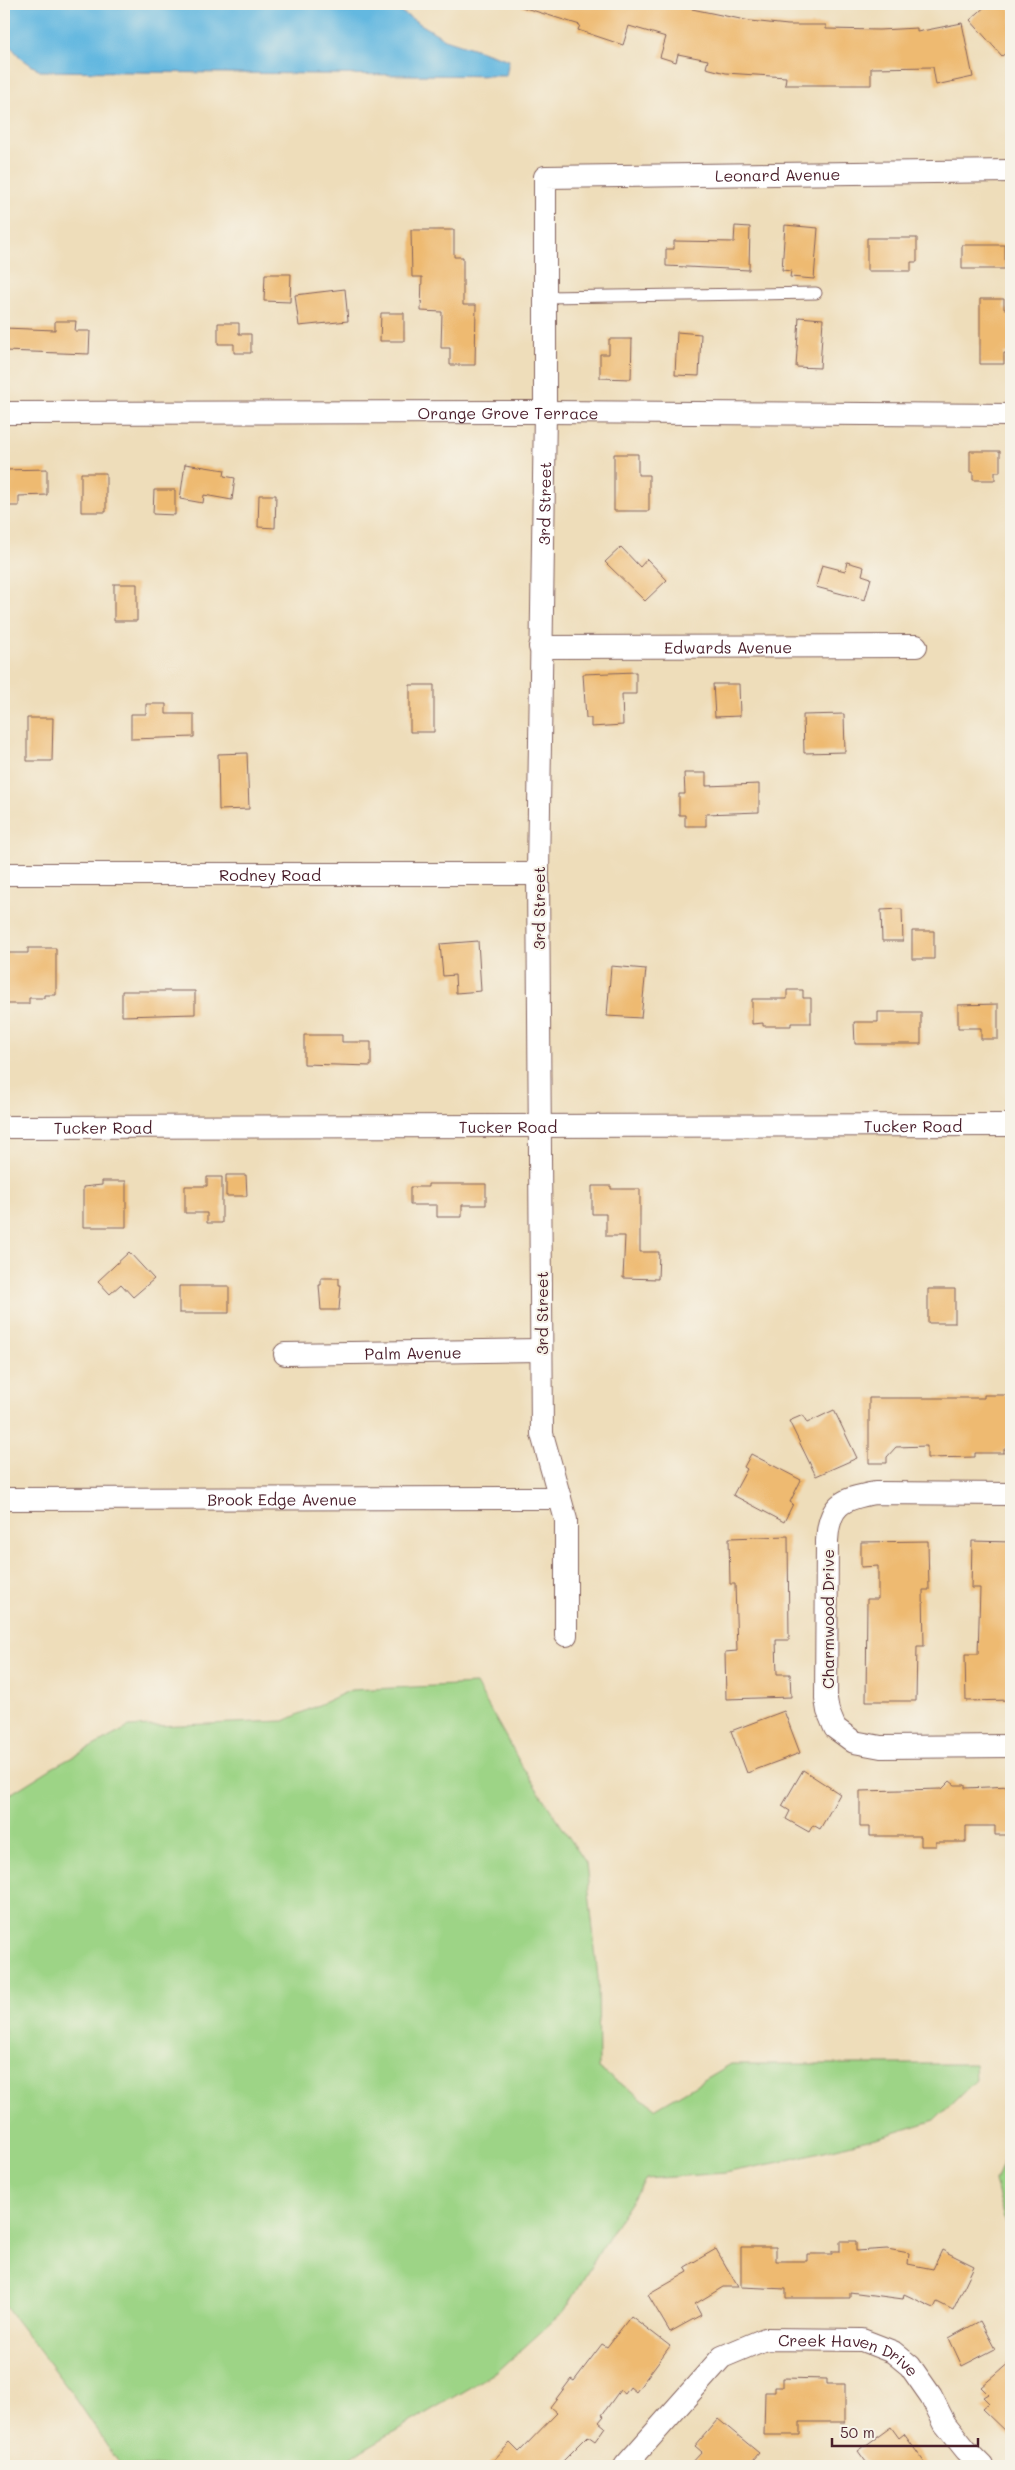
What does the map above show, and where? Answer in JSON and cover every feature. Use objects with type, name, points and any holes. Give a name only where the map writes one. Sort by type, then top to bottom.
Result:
[{"type":"street","name":"Leonard Avenue","points":[[544,177],[1011,171]]},
{"type":"street","name":"3rd Street","points":[[544,177],[545,412],[538,874],[542,1434],[560,1498],[566,1535],[566,1635]]},
{"type":"street","name":"Orange Grove Terrace","points":[[4,414],[545,412],[1011,415]]},
{"type":"street","name":"Edwards Avenue","points":[[540,647],[916,646]]},
{"type":"street","name":"Rodney Road","points":[[4,874],[538,874]]},
{"type":"street","name":"Tucker Road","points":[[4,1127],[1011,1125]]},
{"type":"street","name":"Palm Avenue","points":[[285,1354],[541,1350]]},
{"type":"street","name":"Charmwood Drive","points":[[1011,1494],[875,1493],[858,1496],[844,1502],[832,1513],[827,1541],[826,1699],[828,1711],[835,1728],[854,1742],[881,1747],[1011,1746]]},
{"type":"street","name":"Brook Edge Avenue","points":[[4,1499],[560,1498]]},
{"type":"street","name":"Creek Haven Drive","points":[[625,2466],[722,2357],[765,2340],[862,2340],[893,2352],[910,2366],[931,2396],[945,2424],[982,2466]]},
{"type":"lane","points":[[545,297],[816,293]]},
{"type":"green space","points":[[476,1684],[523,1768],[586,1863],[598,1978],[599,2069],[656,2108],[731,2064],[975,2064],[976,2080],[935,2120],[884,2136],[780,2162],[724,2173],[646,2179],[616,2224],[565,2310],[498,2371],[349,2458],[341,2466],[121,2466],[74,2396],[4,2305],[4,1798],[52,1768],[129,1727],[284,1721],[351,1690]]},
{"type":"green space","points":[[1011,2144],[1011,2242],[995,2181]]},
{"type":"water","points":[[4,4],[388,4],[445,39],[509,60],[506,76],[40,71],[21,58],[5,40]]},
{"type":"building","points":[[523,4],[693,4],[692,9],[750,21],[788,25],[826,25],[826,29],[879,30],[917,28],[917,32],[962,23],[973,77],[936,85],[933,67],[871,68],[871,85],[785,85],[786,77],[726,73],[706,68],[708,60],[678,54],[676,62],[660,57],[666,37],[629,26],[623,45],[578,30],[580,25],[522,7]]},
{"type":"building","points":[[988,4],[1005,4],[1011,10],[1011,49],[1002,56],[970,20]]},
{"type":"building","points":[[785,225],[818,228],[814,279],[790,277],[791,271],[782,270]]},
{"type":"building","points":[[735,226],[750,227],[749,270],[666,266],[666,249],[674,249],[674,241],[734,242]]},
{"type":"building","points":[[411,230],[454,230],[454,257],[463,257],[463,305],[476,305],[475,365],[450,365],[450,348],[441,348],[442,312],[421,311],[422,277],[412,277]]},
{"type":"building","points":[[867,238],[917,238],[917,262],[911,262],[911,271],[867,271]]},
{"type":"building","points":[[962,245],[1005,245],[1005,269],[962,269]]},
{"type":"building","points":[[265,274],[291,274],[290,302],[264,301]]},
{"type":"building","points":[[345,289],[348,321],[299,326],[295,295]]},
{"type":"building","points":[[980,299],[1004,299],[1004,309],[1011,309],[1011,353],[1004,353],[1004,364],[980,364]]},
{"type":"building","points":[[381,313],[404,313],[404,341],[380,341]]},
{"type":"building","points":[[799,317],[823,319],[820,368],[796,367]]},
{"type":"building","points":[[55,321],[76,321],[75,331],[90,331],[89,354],[4,351],[4,328],[55,330]]},
{"type":"building","points":[[218,323],[239,323],[239,334],[251,334],[251,353],[234,353],[234,344],[218,344]]},
{"type":"building","points":[[677,332],[701,334],[699,376],[675,375]]},
{"type":"building","points":[[609,339],[632,339],[631,379],[600,378],[600,354],[609,354]]},
{"type":"building","points":[[970,451],[1000,451],[1000,472],[995,472],[995,480],[973,480],[973,472],[970,472]]},
{"type":"building","points":[[614,454],[638,454],[638,475],[649,475],[649,511],[614,511]]},
{"type":"building","points":[[185,464],[225,470],[224,476],[235,478],[232,500],[204,495],[203,503],[180,499]]},
{"type":"building","points":[[47,469],[47,495],[19,496],[19,506],[4,506],[4,470]]},
{"type":"building","points":[[81,473],[106,473],[106,512],[81,512]]},
{"type":"building","points":[[154,490],[175,490],[175,515],[153,514]]},
{"type":"building","points":[[259,495],[276,495],[275,528],[258,527]]},
{"type":"building","points":[[621,547],[640,567],[647,559],[667,580],[645,601],[605,562]]},
{"type":"building","points":[[847,562],[864,567],[862,575],[871,578],[865,600],[816,587],[822,565],[845,571]]},
{"type":"building","points":[[114,584],[137,584],[137,621],[114,621]]},
{"type":"building","points":[[636,672],[636,694],[622,694],[623,725],[591,727],[591,718],[586,718],[583,674]]},
{"type":"building","points":[[713,684],[739,684],[740,716],[715,717]]},
{"type":"building","points":[[410,685],[434,685],[434,732],[410,732]]},
{"type":"building","points":[[146,704],[166,704],[166,714],[194,714],[194,737],[131,739],[131,714],[146,714]]},
{"type":"building","points":[[844,714],[845,752],[804,753],[803,715]]},
{"type":"building","points":[[27,718],[53,718],[52,761],[27,761]]},
{"type":"building","points":[[247,753],[249,809],[219,810],[218,754]]},
{"type":"building","points":[[684,773],[706,773],[706,786],[759,784],[759,812],[706,814],[706,826],[685,826],[685,815],[679,815],[679,794],[685,794]]},
{"type":"building","points":[[902,909],[903,941],[882,941],[881,910]]},
{"type":"building","points":[[912,931],[934,931],[934,959],[912,959]]},
{"type":"building","points":[[478,941],[481,991],[456,993],[455,975],[443,976],[440,944]]},
{"type":"building","points":[[28,948],[56,948],[56,995],[44,995],[44,998],[29,998],[29,1004],[4,1004],[4,953],[28,953]]},
{"type":"building","points":[[611,966],[646,969],[641,1018],[607,1016]]},
{"type":"building","points":[[787,990],[803,990],[803,998],[811,998],[811,1023],[791,1023],[791,1026],[763,1026],[763,1023],[752,1024],[752,999],[787,999]]},
{"type":"building","points":[[122,991],[195,991],[195,1014],[122,1016]]},
{"type":"building","points":[[998,1004],[998,1039],[981,1039],[981,1028],[958,1028],[958,1005]]},
{"type":"building","points":[[878,1012],[921,1012],[921,1044],[855,1044],[854,1022],[878,1022]]},
{"type":"building","points":[[304,1035],[342,1035],[342,1042],[371,1042],[371,1066],[304,1064]]},
{"type":"building","points":[[226,1175],[246,1175],[247,1196],[226,1196]]},
{"type":"building","points":[[207,1177],[222,1177],[222,1223],[207,1223],[207,1213],[185,1213],[185,1186],[207,1186]]},
{"type":"building","points":[[102,1181],[126,1181],[126,1227],[83,1227],[83,1187],[102,1185]]},
{"type":"building","points":[[428,1184],[486,1184],[486,1205],[462,1205],[462,1217],[437,1217],[437,1205],[410,1205],[410,1187],[428,1187]]},
{"type":"building","points":[[592,1186],[611,1186],[611,1189],[640,1189],[640,1252],[659,1252],[658,1279],[623,1278],[625,1236],[606,1236],[606,1214],[592,1214]]},
{"type":"building","points":[[129,1252],[154,1279],[133,1297],[121,1284],[110,1294],[98,1281]]},
{"type":"building","points":[[321,1278],[339,1278],[339,1285],[341,1285],[339,1310],[321,1310],[319,1285],[321,1285]]},
{"type":"building","points":[[179,1286],[229,1286],[229,1313],[179,1313]]},
{"type":"building","points":[[928,1289],[955,1289],[955,1323],[928,1323]]},
{"type":"building","points":[[984,1395],[1011,1395],[1011,1449],[1004,1449],[1004,1453],[975,1453],[975,1457],[927,1458],[927,1446],[896,1447],[887,1457],[887,1463],[869,1463],[869,1398],[984,1398]]},
{"type":"building","points":[[834,1410],[857,1458],[816,1476],[789,1421],[803,1415],[807,1423]]},
{"type":"building","points":[[751,1454],[801,1480],[790,1502],[793,1504],[784,1522],[733,1495],[747,1469],[744,1467]]},
{"type":"building","points":[[788,1536],[789,1640],[776,1640],[777,1674],[790,1674],[791,1697],[726,1699],[725,1652],[737,1651],[735,1584],[730,1584],[729,1538]]},
{"type":"building","points":[[928,1541],[929,1590],[923,1590],[924,1646],[917,1646],[916,1701],[866,1701],[867,1599],[878,1599],[878,1566],[861,1567],[861,1542]]},
{"type":"building","points":[[972,1541],[1011,1542],[1011,1700],[966,1701],[965,1654],[978,1654],[980,1588],[971,1588]]},
{"type":"building","points":[[784,1711],[800,1753],[747,1773],[731,1731]]},
{"type":"building","points":[[803,1770],[840,1794],[820,1829],[813,1825],[809,1832],[786,1819],[790,1811],[782,1806]]},
{"type":"building","points":[[950,1781],[955,1785],[965,1785],[965,1788],[1011,1786],[1011,1835],[995,1835],[995,1826],[966,1826],[966,1842],[936,1842],[936,1846],[921,1846],[921,1836],[870,1836],[870,1827],[860,1827],[860,1791],[942,1789]]},
{"type":"building","points":[[840,2241],[856,2241],[856,2251],[887,2249],[909,2253],[908,2264],[933,2269],[942,2250],[974,2266],[953,2310],[937,2302],[934,2308],[904,2294],[903,2299],[850,2292],[850,2298],[786,2298],[786,2289],[741,2287],[741,2247],[776,2247],[776,2261],[807,2261],[807,2254],[832,2254],[832,2251],[840,2251]]},
{"type":"building","points":[[716,2249],[738,2287],[723,2287],[695,2304],[701,2315],[670,2332],[648,2295],[688,2272],[685,2267]]},
{"type":"building","points":[[631,2316],[670,2346],[636,2392],[630,2387],[625,2394],[620,2390],[602,2415],[604,2416],[599,2422],[605,2427],[595,2441],[588,2436],[558,2466],[488,2466],[510,2443],[519,2452],[557,2413],[550,2407],[571,2379],[574,2381],[602,2344],[607,2347]]},
{"type":"building","points":[[980,2321],[995,2349],[962,2366],[949,2338]]},
{"type":"building","points":[[1011,2361],[1011,2437],[982,2409],[989,2403],[983,2397],[988,2394],[981,2387]]},
{"type":"building","points":[[783,2378],[827,2379],[827,2384],[845,2384],[845,2422],[800,2422],[800,2435],[764,2435],[765,2392],[775,2392],[775,2387],[783,2387]]},
{"type":"building","points":[[718,2419],[759,2453],[748,2466],[689,2466],[702,2452],[695,2446]]},
{"type":"building","points":[[891,2427],[899,2438],[904,2434],[927,2466],[869,2466],[858,2451]]}]
